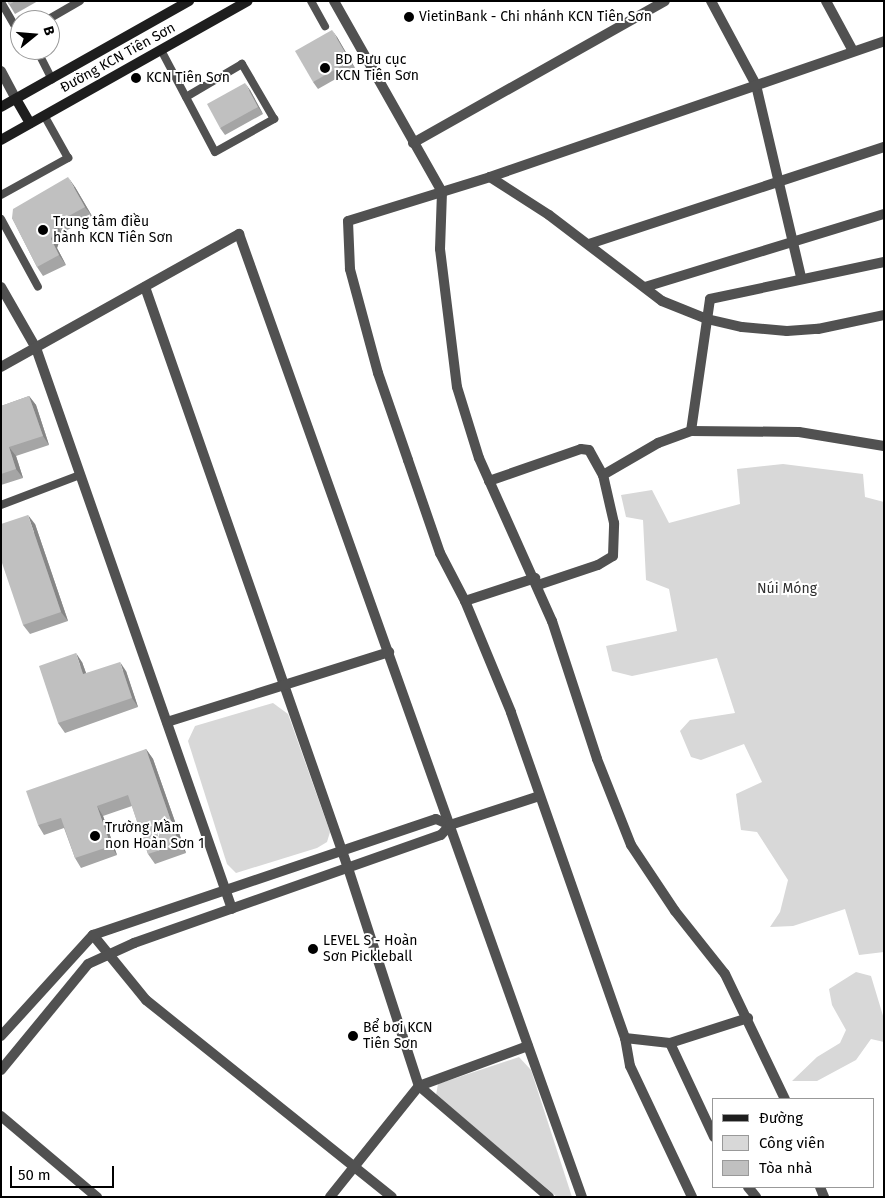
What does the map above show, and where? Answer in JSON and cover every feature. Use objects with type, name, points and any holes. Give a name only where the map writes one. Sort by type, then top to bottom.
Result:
[{"type":"main road","name":"Đường KCN Tiên Sơn","points":[[1,107],[189,1]]},
{"type":"main road","name":"Đường KCN Tiên Sơn","points":[[1,140],[248,1]]},
{"type":"main road","points":[[16,99],[30,123]]},
{"type":"street","points":[[334,1],[412,143],[442,192],[440,249],[458,387],[489,481],[536,581],[597,759],[631,845],[676,911],[724,974],[748,1018],[785,1098]]},
{"type":"street","points":[[412,143],[665,1]]},
{"type":"street","points":[[711,1],[756,85],[801,277]]},
{"type":"street","points":[[826,1],[853,51]]},
{"type":"street","points":[[692,1197],[630,1066],[625,1038],[511,712],[465,601],[440,552],[378,373],[350,269],[348,221],[490,177],[884,41]]},
{"type":"street","points":[[1,71],[16,99]]},
{"type":"street","points":[[589,244],[778,180],[884,147]]},
{"type":"street","points":[[490,177],[589,244],[662,301],[707,319],[742,327],[787,330],[818,329],[884,315]]},
{"type":"street","points":[[645,287],[884,214]]},
{"type":"street","points":[[1,367],[239,234],[582,1197]]},
{"type":"street","points":[[691,431],[710,299],[801,277],[884,262]]},
{"type":"street","points":[[1,287],[36,348],[232,909]]},
{"type":"street","points":[[145,287],[342,850],[419,1086],[549,1197]]},
{"type":"street","points":[[603,475],[658,442],[691,431],[799,432],[884,446]]},
{"type":"street","points":[[465,601],[598,565],[613,556],[614,523],[603,475],[589,450],[581,449],[489,481]]},
{"type":"street","points":[[167,722],[389,652]]},
{"type":"street","points":[[1,1070],[88,964],[232,909],[441,835],[450,824],[539,796]]},
{"type":"street","points":[[1,1036],[93,935],[436,819],[450,824]]},
{"type":"street","points":[[93,935],[107,956],[146,1000],[392,1197]]},
{"type":"street","points":[[625,1038],[670,1043],[748,1018]]},
{"type":"street","points":[[670,1043],[712,1133]]},
{"type":"street","points":[[330,1197],[419,1086],[528,1046]]},
{"type":"street","points":[[1,1116],[97,1197]]},
{"type":"lane","points":[[60,13],[80,1]]},
{"type":"lane","points":[[311,1],[325,26]]},
{"type":"lane","points":[[1,2],[10,18]]},
{"type":"lane","points":[[161,50],[215,152],[274,119],[242,64],[186,97]]},
{"type":"lane","points":[[42,60],[52,79]]},
{"type":"lane","points":[[1,195],[68,158],[44,115]]},
{"type":"lane","points":[[1,218],[38,287]]},
{"type":"lane","points":[[1,505],[80,475]]},
{"type":"green space","name":"Núi Móng","points":[[783,464],[863,474],[865,497],[884,502],[884,952],[859,955],[845,909],[793,926],[770,927],[780,912],[788,880],[757,832],[741,830],[736,794],[762,782],[744,744],[701,760],[691,757],[680,731],[690,720],[735,713],[717,658],[632,676],[612,671],[606,646],[677,631],[669,589],[646,580],[643,520],[626,517],[621,495],[652,490],[669,523],[740,504],[737,469]]},
{"type":"green space","points":[[273,703],[288,714],[330,832],[327,842],[317,848],[236,873],[227,864],[188,741],[195,726]]},
{"type":"green space","points":[[856,972],[871,976],[884,1019],[884,1042],[871,1039],[856,1060],[817,1081],[792,1081],[817,1057],[840,1043],[846,1030],[832,1005],[829,989]]},
{"type":"green space","points":[[519,1057],[531,1070],[572,1197],[557,1197],[436,1095],[438,1084]]},
{"type":"building","points":[[7,1],[15,1],[9,5]]},
{"type":"building","points":[[332,30],[350,61],[313,82],[295,51]]},
{"type":"building","points":[[245,83],[258,107],[220,128],[207,104]]},
{"type":"building","name":"Trung tâm điều hành KCN Tiên Sơn","points":[[68,177],[85,207],[56,223],[51,239],[59,255],[37,267],[12,218],[13,209]]},
{"type":"building","points":[[29,396],[43,436],[9,447],[16,469],[1,474],[1,406]]},
{"type":"building","points":[[28,515],[61,612],[23,625],[1,560],[1,524]]},
{"type":"building","points":[[76,653],[83,674],[120,662],[132,698],[58,723],[39,666]]},
{"type":"building","points":[[146,749],[179,844],[148,854],[128,795],[97,806],[111,846],[75,858],[61,818],[38,825],[26,791]]},
{"type":"place","name":"VietinBank - Chi nhánh KCN Tiên Sơn","points":[[409,17]]},
{"type":"place","name":"BD Bưu cục KCN Tiên Sơn","points":[[325,68]]},
{"type":"place","name":"KCN Tiên Sơn","points":[[136,78]]},
{"type":"place","name":"Trung tâm điều hành KCN Tiên Sơn","points":[[43,230]]},
{"type":"place","name":"Trường Mầm non Hoàn Sơn 1","points":[[95,836]]},
{"type":"place","name":"LEVEL S - Hoàn Sơn Pickleball","points":[[313,949]]},
{"type":"place","name":"Bể bơi KCN Tiên Sơn","points":[[353,1036]]}]
